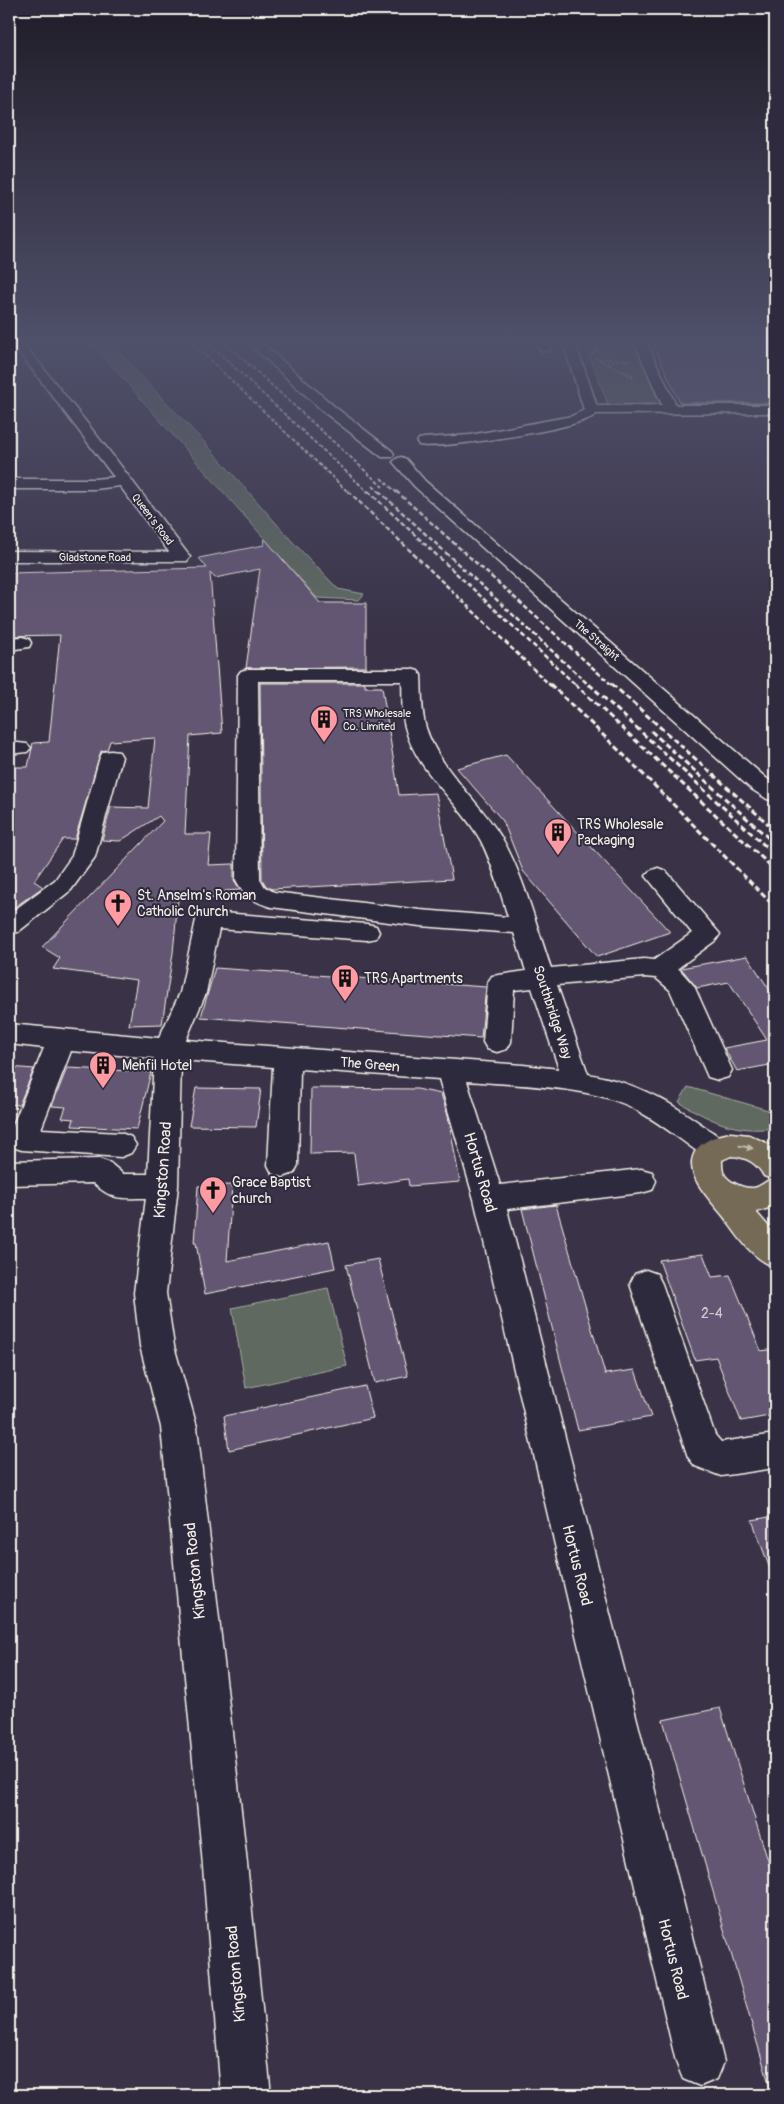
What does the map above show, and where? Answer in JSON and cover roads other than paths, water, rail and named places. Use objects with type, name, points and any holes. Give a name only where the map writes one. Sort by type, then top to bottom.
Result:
[{"type":"main road","points":[[724,1194],[744,1199],[762,1199],[775,1170],[761,1152],[746,1145],[730,1145],[715,1149],[707,1158],[708,1174],[756,1235],[775,1254]]},
{"type":"street","name":"Queen's Road","points":[[91,437],[181,557]]},
{"type":"street","points":[[366,437],[387,454],[420,471]]},
{"type":"street","points":[[383,437],[398,441],[424,442],[475,437]]},
{"type":"street","points":[[424,442],[437,447],[440,452],[470,438]]},
{"type":"street","points":[[387,454],[388,448],[398,441]]},
{"type":"street","name":"The Straight","points":[[401,462],[420,471],[758,782],[775,794]]},
{"type":"street","points":[[9,484],[96,484],[124,481]]},
{"type":"street","name":"Gladstone Road","points":[[9,556],[181,557]]},
{"type":"street","name":"Southbridge Way","points":[[527,934],[271,899],[260,895],[252,889],[248,880],[248,675],[410,675],[415,726],[422,744],[433,762],[469,807],[492,841],[527,934],[577,1082]]},
{"type":"street","points":[[9,926],[63,885],[83,857],[111,757]]},
{"type":"street","points":[[658,876],[707,934],[660,969]]},
{"type":"street","points":[[168,1049],[193,993],[208,920],[367,932]]},
{"type":"street","points":[[497,1042],[501,982],[644,968],[660,969],[673,976],[680,986],[718,1070]]},
{"type":"street","name":"The Green","points":[[9,1034],[168,1049],[523,1075],[577,1082],[609,1089],[637,1099],[681,1124],[715,1149]]},
{"type":"street","points":[[61,1040],[22,1139],[121,1145]]},
{"type":"street","name":"Kingston Road","points":[[168,1049],[163,1186],[150,1293],[156,1346],[179,1427],[224,1854],[246,2095]]},
{"type":"street","points":[[283,1165],[287,1057]]},
{"type":"street","name":"Hortus Road","points":[[450,1070],[489,1199],[700,2062]]},
{"type":"street","points":[[9,1173],[99,1171],[117,1186],[163,1186]]},
{"type":"street","points":[[489,1199],[641,1181]]},
{"type":"street","points":[[646,1284],[700,1445],[708,1454],[721,1459],[775,1451]]},
{"type":"railway","points":[[291,437],[349,493]]},
{"type":"railway","points":[[309,437],[369,493]]},
{"type":"railway","points":[[328,437],[383,487]]},
{"type":"railway","points":[[381,478],[397,493]]},
{"type":"railway","points":[[373,486],[380,493]]},
{"type":"railway","points":[[348,491],[551,686]]},
{"type":"railway","points":[[368,491],[577,686]]},
{"type":"railway","points":[[379,491],[590,686]]},
{"type":"railway","points":[[396,491],[613,686]]},
{"type":"railway","points":[[550,684],[629,760],[775,907]]},
{"type":"railway","points":[[575,684],[775,870]]},
{"type":"railway","points":[[589,684],[775,855]]},
{"type":"railway","points":[[612,684],[775,830]]},
{"type":"railway","points":[[651,731],[775,844]]},
{"type":"place","name":"TRS Wholesale Co. Limited","points":[[324,743]]},
{"type":"place","name":"TRS Wholesale Packaging","points":[[558,856]]},
{"type":"place","name":"St. Anselm's Roman Catholic Church","points":[[118,927]]},
{"type":"place","name":"TRS Apartments","points":[[345,1002]]},
{"type":"place","name":"Mehfil Hotel","points":[[103,1089]]},
{"type":"place","name":"Grace Baptist church","points":[[213,1214]]}]
